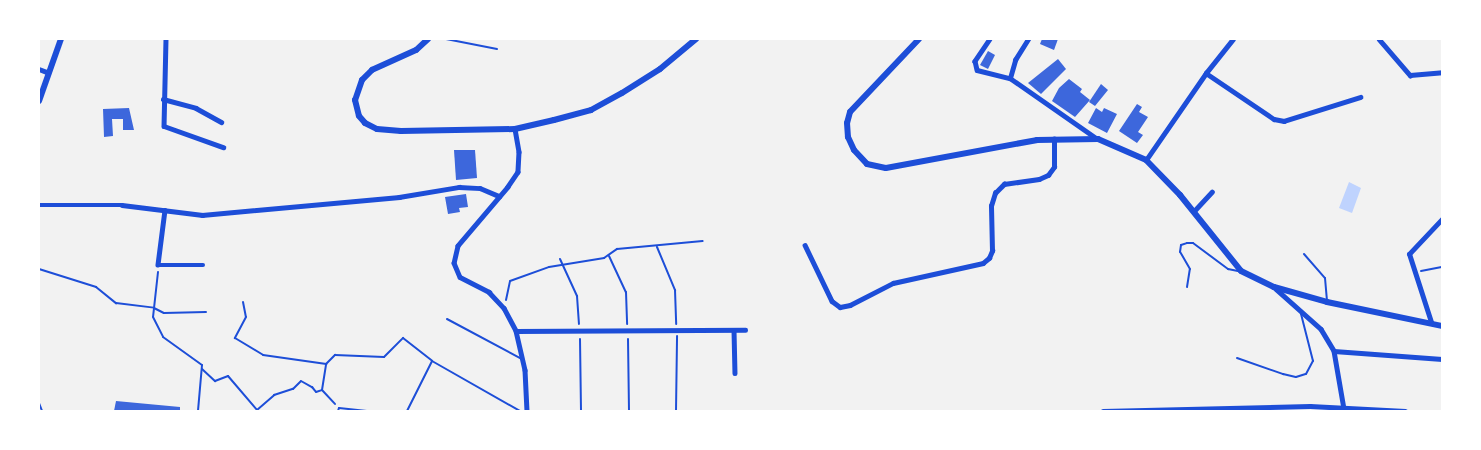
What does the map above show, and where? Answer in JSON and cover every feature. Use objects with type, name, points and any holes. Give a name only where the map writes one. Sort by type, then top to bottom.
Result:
[{"type":"main road","points":[[39,101],[44,93],[47,72],[61,39]]},
{"type":"main road","points":[[428,39],[416,50],[372,70],[362,80],[355,100],[359,116],[377,129],[393,131],[515,129],[591,110],[660,69],[694,41]]},
{"type":"main road","points":[[919,39],[850,112],[847,123],[848,137],[854,150],[867,164],[886,168],[954,154],[1054,139],[1098,140],[1146,160],[1194,211],[1241,271],[1274,287],[1327,302],[1442,326]]},
{"type":"street","points":[[166,39],[164,126],[223,147]]},
{"type":"street","points":[[990,39],[975,61],[974,66],[979,71],[1010,78],[1098,140]]},
{"type":"street","points":[[1010,78],[1015,60],[1028,39]]},
{"type":"street","points":[[1146,160],[1206,73],[1233,39]]},
{"type":"street","points":[[1379,39],[1410,75],[1442,72]]},
{"type":"street","points":[[39,69],[47,72]]},
{"type":"street","points":[[1206,73],[1274,119],[1284,121],[1360,97]]},
{"type":"street","points":[[163,99],[196,108],[220,122]]},
{"type":"street","points":[[515,129],[519,152],[518,172],[458,246],[454,263],[460,277],[489,292],[504,308],[516,331],[522,358],[527,411]]},
{"type":"street","points":[[806,245],[832,301],[840,307],[850,305],[893,283],[982,263],[989,258],[992,251],[991,206],[995,193],[1004,184],[1048,176],[1054,167],[1054,139]]},
{"type":"street","points":[[39,205],[122,205],[202,215],[399,197],[459,187],[480,188],[498,196]]},
{"type":"street","points":[[1194,211],[1212,192]]},
{"type":"street","points":[[165,210],[158,265],[203,265]]},
{"type":"street","points":[[1431,322],[1408,258],[1410,249],[1442,219]]},
{"type":"street","points":[[1274,287],[1321,329],[1334,351],[1344,410]]},
{"type":"street","points":[[734,330],[735,373]]},
{"type":"street","points":[[516,331],[745,330]]},
{"type":"street","points":[[1334,351],[1442,359]]},
{"type":"street","points":[[1103,411],[1310,406],[1344,410],[1406,411]]},
{"type":"lane","points":[[446,39],[497,49]]},
{"type":"lane","points":[[1187,287],[1190,269],[1180,252],[1181,245],[1187,243],[1193,243],[1228,269],[1241,271]]},
{"type":"lane","points":[[1304,254],[1325,278],[1327,302]]},
{"type":"lane","points":[[1237,358],[1283,374],[1296,377],[1306,374],[1313,361],[1300,309]]},
{"type":"lane","points":[[447,319],[522,358]]},
{"type":"lane","points":[[39,403],[42,411]]},
{"type":"lane","points":[[338,410],[367,411]]},
{"type":"path","points":[[504,308],[510,282],[549,267],[604,258],[617,249],[702,241]]},
{"type":"path","points":[[158,265],[153,317],[163,336],[202,365],[198,411]]},
{"type":"path","points":[[1413,273],[1442,267]]},
{"type":"path","points":[[39,269],[96,287],[116,303],[154,308],[164,313],[206,312]]},
{"type":"path","points":[[243,302],[246,317],[235,338],[263,354],[326,364]]},
{"type":"path","points":[[338,410],[322,390],[326,364],[335,354],[384,357],[403,338],[432,361],[520,411]]},
{"type":"path","points":[[407,411],[432,361]]},
{"type":"path","points":[[201,369],[215,381],[228,376],[257,410],[274,395],[293,389],[301,381],[316,392],[322,390]]},
{"type":"water","points":[[1349,182],[1361,188],[1352,213],[1339,208]]},
{"type":"building","points":[[1042,39],[1058,39],[1054,50],[1040,44]]},
{"type":"building","points":[[988,51],[995,55],[988,69],[980,65]]},
{"type":"building","points":[[1058,59],[1066,69],[1041,94],[1028,83]]},
{"type":"building","points":[[1069,79],[1082,89],[1080,92],[1090,100],[1075,117],[1052,101],[1059,88]]},
{"type":"building","points":[[1101,84],[1108,90],[1095,106],[1089,102]]},
{"type":"building","points":[[1137,104],[1142,107],[1139,112],[1148,117],[1138,132],[1143,135],[1137,143],[1119,131]]},
{"type":"building","points":[[129,108],[134,130],[123,130],[123,119],[112,119],[113,136],[104,137],[103,109]]},
{"type":"building","points":[[1096,108],[1102,112],[1104,108],[1117,114],[1107,133],[1088,123]]},
{"type":"building","points":[[454,150],[475,150],[477,178],[456,180]]},
{"type":"building","points":[[466,194],[468,207],[459,208],[460,212],[448,214],[445,197]]},
{"type":"building","points":[[116,401],[180,407],[180,411],[114,411]]}]
